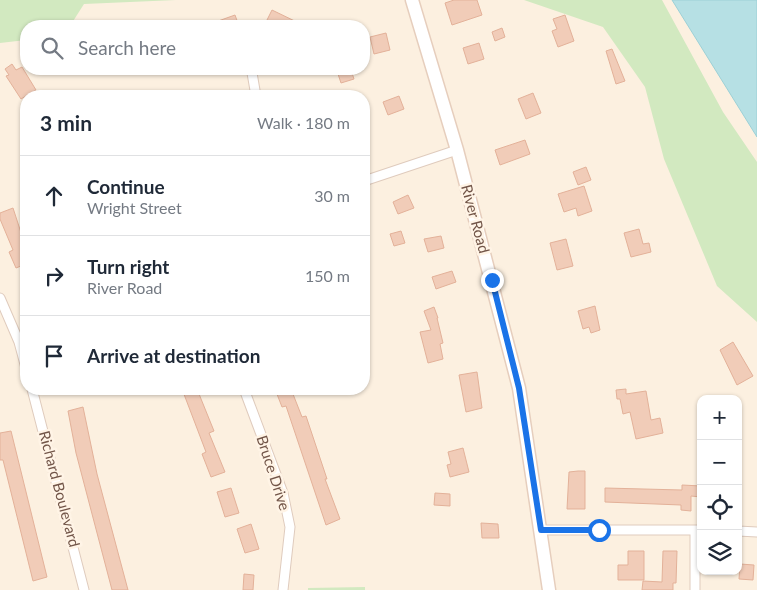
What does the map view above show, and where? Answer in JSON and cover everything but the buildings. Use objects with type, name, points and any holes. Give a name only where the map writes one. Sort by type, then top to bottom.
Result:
[{"type":"main road","name":"River Road","points":[[412,0],[457,150],[519,388],[549,590]]},
{"type":"street","points":[[252,75],[255,90]]},
{"type":"street","points":[[370,179],[457,150]]},
{"type":"street","points":[[0,298],[20,346]]},
{"type":"street","name":"Richard Boulevard","points":[[34,395],[84,590]]},
{"type":"street","name":"Bruce Drive","points":[[246,395],[283,493],[290,527],[283,590]]},
{"type":"street","points":[[541,530],[697,530]]},
{"type":"street","points":[[742,531],[757,532]]},
{"type":"street","points":[[695,590],[697,550]]},
{"type":"green space","points":[[0,0],[176,0],[84,4],[74,20],[20,20],[20,41],[0,43]]},
{"type":"green space","points":[[524,0],[662,0],[723,112],[757,162],[757,322],[717,286],[664,159],[645,87],[603,27]]},
{"type":"green space","points":[[365,587],[365,590],[308,590],[308,588]]},
{"type":"water","points":[[672,0],[757,0],[757,137]]},
{"type":"route","points":[[492,280],[519,388],[541,530],[599,530]]}]
